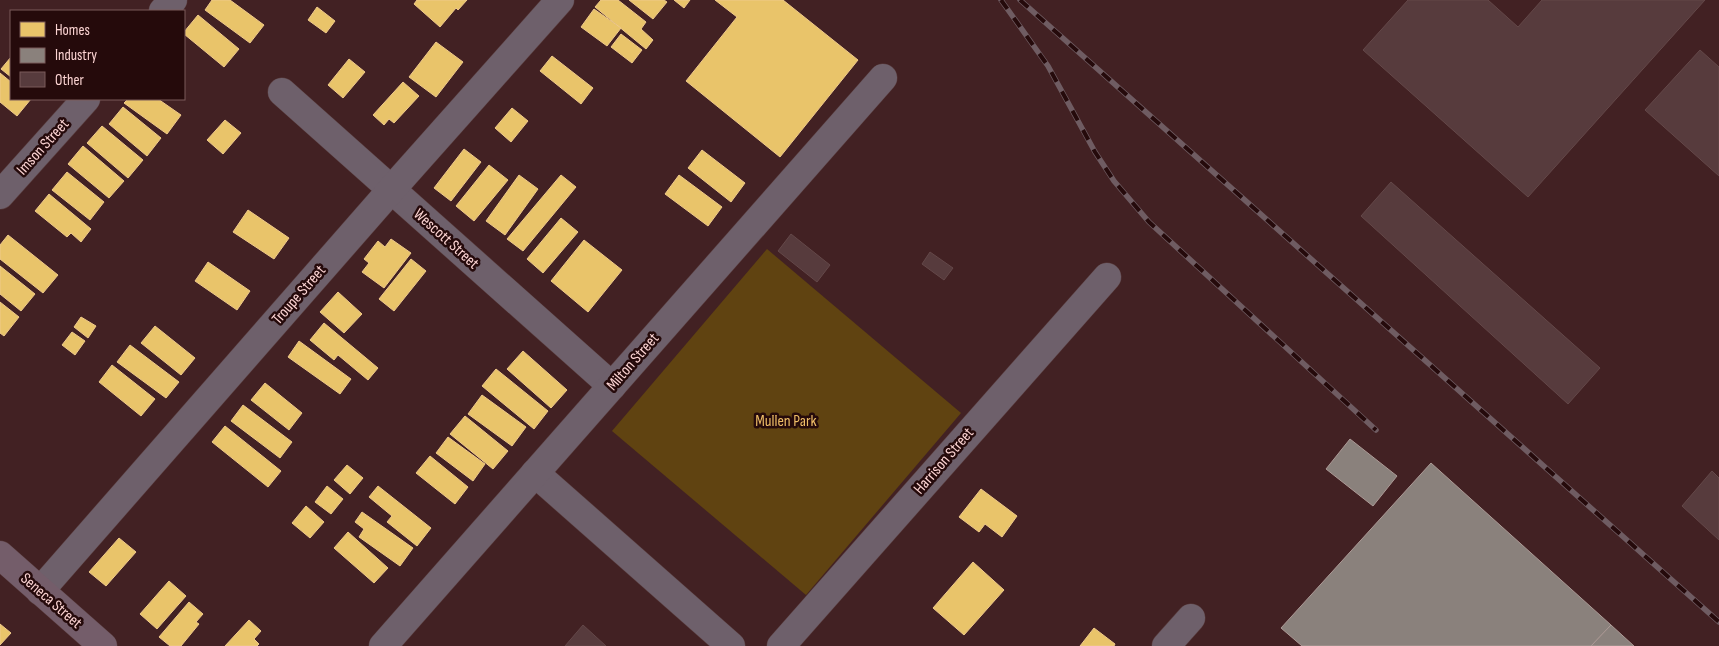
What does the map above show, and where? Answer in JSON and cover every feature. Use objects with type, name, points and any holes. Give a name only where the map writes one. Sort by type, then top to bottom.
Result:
[{"type":"main road","name":"Seneca Street","points":[[3,565],[40,591],[103,646]]},
{"type":"street","points":[[164,10],[173,0]]},
{"type":"street","name":"Troupe Street","points":[[40,591],[560,0]]},
{"type":"street","name":"Milton Street","points":[[383,646],[883,78]]},
{"type":"street","name":"Wescott Street","points":[[282,92],[612,386]]},
{"type":"street","name":"Imson Street","points":[[0,195],[85,100]]},
{"type":"street","name":"Harrison Street","points":[[781,646],[1107,276]]},
{"type":"street","points":[[536,473],[731,646]]},
{"type":"street","points":[[1166,646],[1191,618]]},
{"type":"green space","name":"Mullen Park","points":[[767,249],[961,413],[806,595],[612,431]]},
{"type":"building: Homes","points":[[212,0],[230,0],[264,25],[250,43],[205,10]]},
{"type":"building: Homes","points":[[417,0],[467,0],[458,10],[456,8],[440,27],[414,4]]},
{"type":"building: Homes","points":[[601,0],[618,0],[646,22],[641,29],[653,40],[646,49],[595,7]]},
{"type":"building: Homes","points":[[629,0],[664,0],[667,2],[653,19]]},
{"type":"building: Homes","points":[[674,0],[690,0],[684,8]]},
{"type":"building: Homes","points":[[715,0],[783,0],[858,60],[780,157],[686,81],[737,17]]},
{"type":"building: Homes","points":[[317,7],[335,21],[326,33],[308,20]]},
{"type":"building: Homes","points":[[594,9],[621,28],[607,46],[581,27]]},
{"type":"building: Homes","points":[[198,15],[239,49],[224,67],[185,35],[185,31]]},
{"type":"building: Homes","points":[[621,34],[642,50],[632,63],[611,47]]},
{"type":"building: Homes","points":[[436,42],[463,62],[436,97],[409,77]]},
{"type":"building: Homes","points":[[552,56],[593,88],[581,104],[540,71]]},
{"type":"building: Homes","points":[[10,58],[10,76],[1,69]]},
{"type":"building: Homes","points":[[349,59],[365,72],[343,98],[328,85]]},
{"type":"building: Homes","points":[[0,73],[10,81],[10,100],[30,100],[17,116],[0,102]]},
{"type":"building: Homes","points":[[403,82],[419,96],[394,123],[389,119],[384,125],[373,115]]},
{"type":"building: Homes","points":[[127,100],[159,100],[181,115],[167,134],[124,103]]},
{"type":"building: Homes","points":[[123,107],[161,138],[147,156],[109,124]]},
{"type":"building: Homes","points":[[512,108],[528,121],[511,142],[495,128]]},
{"type":"building: Homes","points":[[225,120],[241,133],[223,154],[207,140]]},
{"type":"building: Homes","points":[[102,126],[143,160],[128,178],[87,143]]},
{"type":"building: Homes","points":[[83,146],[124,181],[109,198],[68,164]]},
{"type":"building: Homes","points":[[464,149],[481,162],[451,201],[434,188]]},
{"type":"building: Homes","points":[[702,150],[745,183],[731,202],[688,168]]},
{"type":"building: Homes","points":[[489,165],[508,180],[474,221],[456,206]]},
{"type":"building: Homes","points":[[67,172],[104,202],[90,220],[52,190]]},
{"type":"building: Homes","points":[[519,175],[538,189],[505,235],[486,221]]},
{"type":"building: Homes","points":[[561,175],[576,187],[523,251],[507,239]]},
{"type":"building: Homes","points":[[679,175],[722,207],[708,226],[665,194]]},
{"type":"building: Homes","points":[[49,194],[91,229],[81,242],[71,233],[67,237],[35,211]]},
{"type":"building: Homes","points":[[248,210],[289,238],[274,259],[233,232]]},
{"type":"building: Homes","points":[[561,218],[578,232],[543,273],[527,259]]},
{"type":"building: Homes","points":[[8,235],[58,275],[43,293],[0,259],[0,245]]},
{"type":"building: Homes","points":[[391,239],[411,253],[384,288],[362,272],[369,263],[364,259],[378,241],[385,247]]},
{"type":"building: Homes","points":[[584,240],[622,270],[588,312],[551,281]]},
{"type":"building: Homes","points":[[411,259],[426,271],[394,311],[379,299]]},
{"type":"building: Homes","points":[[208,262],[250,291],[237,310],[195,281]]},
{"type":"building: Homes","points":[[0,266],[35,294],[21,311],[0,294]]},
{"type":"building: Homes","points":[[338,292],[362,314],[344,333],[320,312]]},
{"type":"building: Homes","points":[[0,302],[19,317],[4,336],[0,333]]},
{"type":"building: Homes","points":[[81,317],[96,326],[88,338],[74,327]]},
{"type":"building: Homes","points":[[324,323],[378,368],[368,380],[338,355],[334,360],[310,340]]},
{"type":"building: Homes","points":[[155,326],[195,358],[181,375],[141,343]]},
{"type":"building: Homes","points":[[72,332],[85,341],[75,355],[62,345]]},
{"type":"building: Homes","points":[[299,341],[351,379],[340,394],[288,357]]},
{"type":"building: Homes","points":[[130,345],[179,382],[166,398],[117,362]]},
{"type":"building: Homes","points":[[523,351],[567,390],[551,408],[507,369]]},
{"type":"building: Homes","points":[[112,365],[155,399],[141,416],[99,382]]},
{"type":"building: Homes","points":[[496,369],[548,411],[534,429],[482,386]]},
{"type":"building: Homes","points":[[265,383],[302,413],[289,430],[251,400]]},
{"type":"building: Homes","points":[[482,395],[526,427],[512,446],[468,414]]},
{"type":"building: Homes","points":[[243,405],[292,442],[280,458],[231,421]]},
{"type":"building: Homes","points":[[465,416],[508,451],[493,469],[450,434]]},
{"type":"building: Homes","points":[[225,426],[281,471],[268,487],[212,442]]},
{"type":"building: Homes","points":[[448,437],[485,464],[473,481],[436,453]]},
{"type":"building: Homes","points":[[430,456],[468,487],[455,504],[416,473]]},
{"type":"building: Homes","points":[[347,465],[363,478],[350,494],[334,480]]},
{"type":"building: Homes","points":[[327,486],[343,499],[331,514],[315,502]]},
{"type":"building: Homes","points":[[378,486],[431,528],[417,546],[387,522],[392,516],[369,497]]},
{"type":"building: Homes","points":[[981,489],[1017,516],[1002,537],[985,524],[979,532],[959,517]]},
{"type":"building: Homes","points":[[306,506],[324,522],[310,538],[292,523]]},
{"type":"building: Homes","points":[[362,512],[413,548],[400,566],[359,537],[364,529],[355,522]]},
{"type":"building: Homes","points":[[348,532],[388,568],[374,583],[334,548]]},
{"type":"building: Homes","points":[[119,538],[136,552],[106,586],[89,572]]},
{"type":"building: Homes","points":[[973,562],[1004,590],[964,635],[933,608]]},
{"type":"building: Homes","points":[[169,581],[186,596],[157,629],[140,614]]},
{"type":"building: Homes","points":[[189,602],[203,614],[196,622],[199,624],[181,646],[170,646],[159,637]]},
{"type":"building: Homes","points":[[249,620],[261,631],[254,639],[259,644],[257,646],[225,646]]},
{"type":"building: Homes","points":[[0,624],[11,633],[0,645]]},
{"type":"building: Homes","points":[[1094,628],[1115,644],[1114,646],[1080,646]]},
{"type":"building: Industry","points":[[1350,439],[1397,476],[1373,506],[1326,469]]},
{"type":"building: Industry","points":[[1431,463],[1611,625],[1591,646],[1302,646],[1281,628]]},
{"type":"building: Industry","points":[[1611,625],[1634,646],[1591,646]]},
{"type":"building: Other","points":[[1408,0],[1488,0],[1518,27],[1542,0],[1705,0],[1528,197],[1363,50]]},
{"type":"building: Other","points":[[1700,50],[1719,67],[1719,176],[1645,110]]},
{"type":"building: Other","points":[[1391,182],[1600,368],[1568,404],[1361,216]]},
{"type":"building: Other","points":[[791,234],[830,265],[817,282],[778,251]]},
{"type":"building: Other","points":[[930,252],[953,268],[944,280],[922,264]]},
{"type":"building: Other","points":[[1712,471],[1719,478],[1719,540],[1682,506]]},
{"type":"building: Other","points":[[583,625],[606,646],[565,646]]},
{"type":"railway","points":[[1001,0],[1048,66],[1095,152],[1114,181],[1149,222],[1376,430]]},
{"type":"railway","points":[[1020,0],[1719,622]]}]
